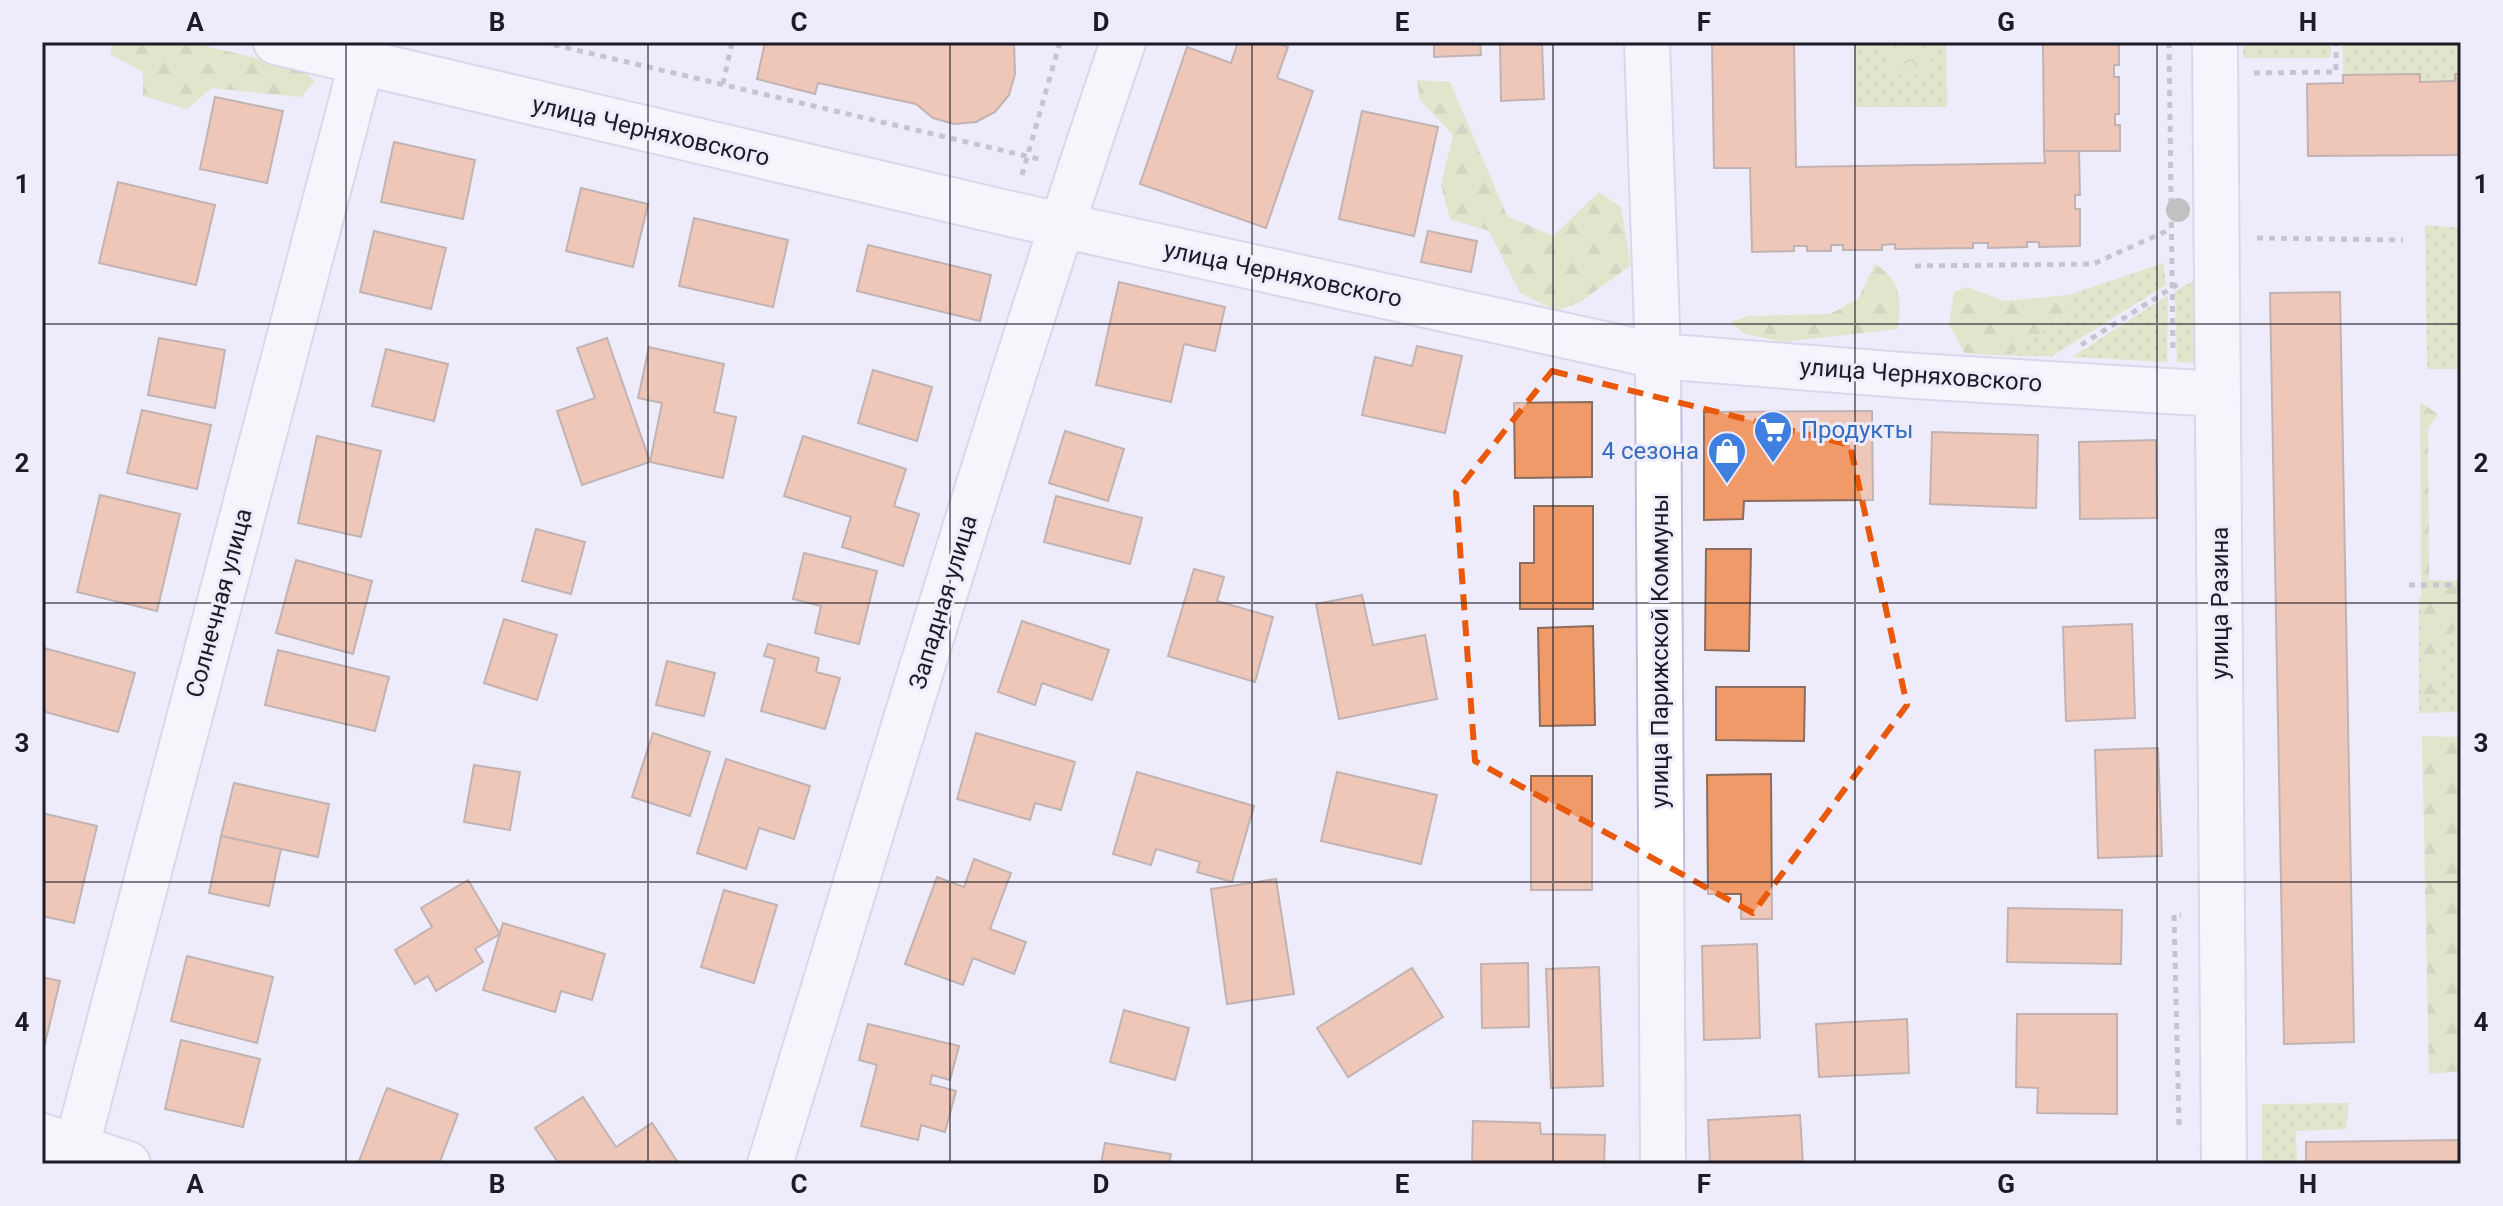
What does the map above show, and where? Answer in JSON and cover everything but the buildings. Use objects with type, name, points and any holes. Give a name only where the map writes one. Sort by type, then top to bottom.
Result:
[{"type":"street","name":"улица Черняховского","points":[[276,42],[364,52],[1011,214],[1658,356],[1915,376],[2218,394]]},
{"type":"street","name":"Западная улица","points":[[770,1164],[923,662],[1061,225],[1123,42]]},
{"type":"street","name":"улица Парижской Коммуны","points":[[1647,42],[1658,356],[1663,1164]]},
{"type":"street","name":"Солнечная улица","points":[[63,1149],[364,52]]},
{"type":"street","name":"улица Разина","points":[[2216,58],[2224,1164]]},
{"type":"street","points":[[63,1149],[128,1164]]},
{"type":"path","points":[[542,42],[1080,168]]},
{"type":"path","points":[[723,84],[732,42]]},
{"type":"path","points":[[1011,214],[1060,42]]},
{"type":"path","points":[[2169,42],[2173,392]]},
{"type":"path","points":[[2169,74],[2216,58],[2336,72],[2336,42]]},
{"type":"path","points":[[1915,266],[2093,264],[2171,229]]},
{"type":"path","points":[[2255,238],[2403,240]]},
{"type":"path","points":[[2409,585],[2461,585]]},
{"type":"highlighted area","points":[[1552,371],[1850,445],[1907,705],[1753,913],[1475,761],[1456,492]]},
{"type":"green space","points":[[113,42],[189,42],[302,69],[315,81],[301,97],[212,88],[187,109],[143,96],[143,72],[110,54]]},
{"type":"green space","points":[[1854,42],[1946,42],[1947,107],[1854,107]]},
{"type":"green space","points":[[1887,42],[1931,42],[1932,75],[1888,75]]},
{"type":"green space","points":[[2243,42],[2331,42],[2331,58],[2243,58]]},
{"type":"green space","points":[[2343,42],[2461,42],[2461,74],[2455,74],[2455,81],[2420,82],[2420,74],[2343,75]]},
{"type":"green space","points":[[1417,80],[1450,82],[1507,216],[1553,236],[1599,192],[1621,207],[1631,265],[1580,302],[1557,311],[1520,293],[1489,231],[1450,219],[1441,185],[1453,135],[1420,100]]},
{"type":"green space","points":[[2425,225],[2461,228],[2461,369],[2427,369]]},
{"type":"green space","points":[[2163,263],[2166,285],[2052,356],[2009,356],[2069,311],[2069,295]]},
{"type":"green space","points":[[1875,264],[1890,277],[1898,292],[1898,329],[1783,342],[1745,334],[1730,322],[1749,316],[1830,314],[1858,299]]},
{"type":"green space","points":[[2201,277],[2200,363],[2177,362],[2175,291]]},
{"type":"green space","points":[[1967,287],[2004,301],[2069,295],[2069,311],[2009,356],[1965,353],[1949,325],[1954,292]]},
{"type":"green space","points":[[2168,295],[2167,362],[2072,357]]},
{"type":"green space","points":[[2420,402],[2438,414],[2428,428],[2429,580],[2461,581],[2461,625],[2443,641],[2436,697],[2422,694]]},
{"type":"green space","points":[[2461,597],[2461,712],[2419,713],[2419,598]]},
{"type":"green space","points":[[2422,736],[2461,737],[2461,1071],[2429,1074]]},
{"type":"green space","points":[[2349,1103],[2346,1129],[2296,1131],[2297,1164],[2262,1164],[2262,1104]]},
{"type":"place","name":"Продукты","points":[[1773,464]]},
{"type":"place","name":"4 сезона","points":[[1727,485]]}]
